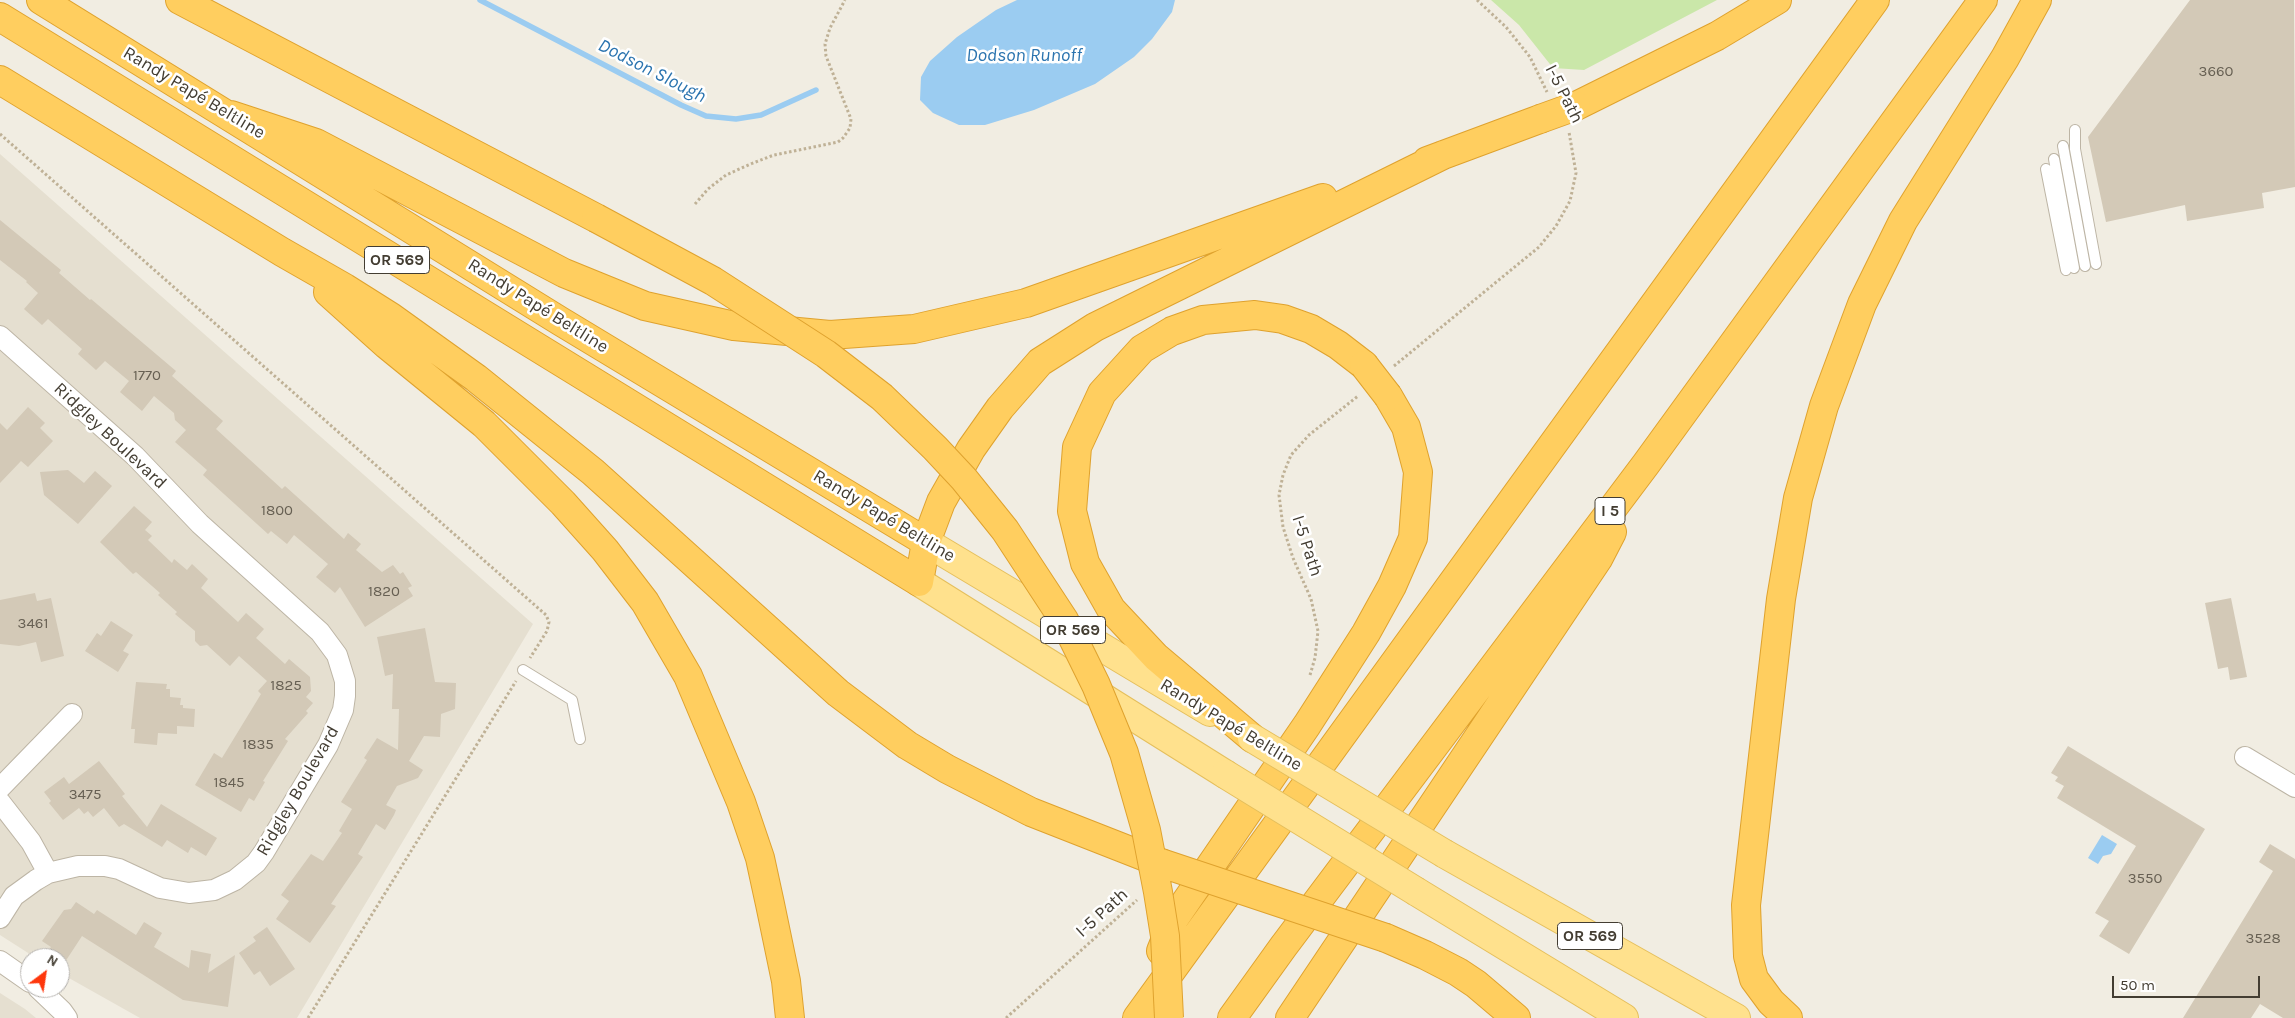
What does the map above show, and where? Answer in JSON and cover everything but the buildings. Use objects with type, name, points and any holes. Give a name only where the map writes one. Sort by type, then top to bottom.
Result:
[{"type":"highway","name":"Randy Papé Beltline","points":[[41,0],[560,321],[926,542]]},
{"type":"highway","points":[[180,0],[713,281],[826,354],[882,397],[935,448],[964,479],[1005,530],[1064,620],[1096,685],[1124,753],[1146,830],[1158,892],[1165,936],[1169,1018]]},
{"type":"highway","points":[[231,116],[316,143],[564,273],[645,306],[734,326],[830,335],[914,329],[1026,303],[1443,155],[1558,112],[1718,36],[1777,0]]},
{"type":"highway","points":[[1135,1018],[1875,0]]},
{"type":"highway","name":"I 5","points":[[1232,1018],[1283,947],[1646,464],[1983,0]]},
{"type":"highway","points":[[1788,1018],[1771,1002],[1754,979],[1748,956],[1746,905],[1773,664],[1798,498],[1824,406],[1862,304],[1903,221],[2005,58],[2037,0]]},
{"type":"highway","name":"Randy Papé Beltline","points":[[0,17],[919,582]]},
{"type":"highway","points":[[0,80],[391,317],[509,403],[593,472],[806,666],[870,718],[907,745],[947,770],[1031,812],[1161,863],[1386,938],[1425,954],[1458,972],[1484,990],[1516,1018]]},
{"type":"highway","points":[[919,582],[926,542],[941,502],[971,449],[1000,408],[1040,362],[1095,327],[1443,155]]},
{"type":"highway","points":[[282,252],[388,345],[484,424],[563,503],[605,550],[645,602],[688,676],[741,802],[760,858],[786,981],[790,1018]]},
{"type":"highway","points":[[1135,1018],[1174,919],[1307,725],[1366,633],[1392,586],[1413,538],[1418,472],[1406,427],[1338,345],[1311,329],[1282,319],[1255,315],[1203,320],[1172,331],[1142,348],[1102,392],[1077,447],[1072,511],[1085,563],[1111,609],[1156,657],[1252,738]]},
{"type":"highway","points":[[1290,1018],[1598,559],[1646,464]]},
{"type":"main road","name":"Randy Papé Beltline","points":[[926,542],[1445,854],[1736,1018]]},
{"type":"main road","name":"Randy Papé Beltline","points":[[919,582],[1225,774],[1624,1018]]},
{"type":"street","name":"Ridgley Boulevard","points":[[0,336],[135,456],[200,524],[320,632],[336,655],[345,681],[343,710],[328,745],[264,852],[256,863],[236,880],[214,890],[188,893],[160,888],[132,873],[105,866],[78,866],[48,873],[36,880],[14,896],[0,918]]},
{"type":"street","points":[[0,788],[72,714]]},
{"type":"street","points":[[2245,757],[2295,787]]},
{"type":"street","points":[[0,802],[31,842],[48,873]]},
{"type":"street","points":[[0,961],[20,975]]},
{"type":"street","points":[[48,998],[67,1018]]},
{"type":"lane","points":[[2063,146],[2091,265],[2075,149],[2075,130]]},
{"type":"lane","points":[[2046,170],[2070,269],[2054,159]]},
{"type":"lane","points":[[523,670],[572,700],[580,739]]},
{"type":"path","points":[[696,204],[708,189],[726,175],[774,155],[838,142],[850,128],[851,119],[826,56],[824,44],[830,28],[846,0]]},
{"type":"path","name":"I-5 Path","points":[[1392,367],[1539,248],[1556,226],[1570,201],[1576,173],[1570,134],[1530,57],[1506,27],[1477,0]]},
{"type":"path","points":[[0,134],[546,615],[549,622],[547,632],[308,1018]]},
{"type":"path","name":"I-5 Path","points":[[1307,684],[1315,658],[1318,631],[1311,599],[1293,558],[1283,527],[1279,495],[1283,475],[1291,456],[1310,436],[1372,384]]},
{"type":"path","name":"I-5 Path","points":[[1006,1018],[1137,900]]},
{"type":"shaded area","points":[[0,154],[533,624],[297,1018],[140,1018],[70,979],[70,948],[20,948],[0,935]]},
{"type":"shaded area","points":[[0,993],[25,1009],[36,1018],[0,1018]]},
{"type":"green space","points":[[1491,0],[1717,0],[1584,70],[1553,68],[1519,25]]},
{"type":"water","name":"Dodson Runoff","points":[[1017,0],[1175,0],[1172,12],[1152,39],[1134,57],[1095,84],[1034,110],[985,125],[959,125],[933,113],[920,100],[921,77],[930,61],[957,37],[996,10]]},
{"type":"water","points":[[2102,835],[2117,844],[2111,854],[2103,856],[2098,864],[2088,858]]},
{"type":"waterway","name":"Dodson Slough","points":[[480,0],[681,105],[706,116],[736,119],[761,115],[816,90]]}]
